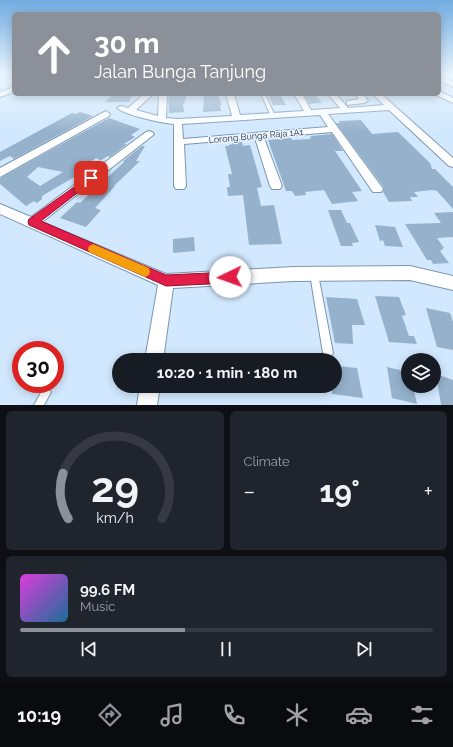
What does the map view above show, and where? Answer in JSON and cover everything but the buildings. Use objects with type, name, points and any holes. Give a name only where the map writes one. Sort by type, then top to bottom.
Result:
[{"type":"street","points":[[442,94],[453,102]]},
{"type":"street","points":[[146,96],[125,110],[162,120],[178,122],[322,112],[364,101],[360,96]]},
{"type":"street","points":[[162,120],[163,96]]},
{"type":"street","points":[[231,96],[237,118]]},
{"type":"street","points":[[299,96],[309,113]]},
{"type":"street","points":[[334,96],[343,107],[392,107]]},
{"type":"street","points":[[379,96],[453,164]]},
{"type":"street","points":[[322,112],[377,189]]},
{"type":"street","points":[[0,173],[106,114]]},
{"type":"street","points":[[178,122],[180,186]]},
{"type":"street","name":"Lorong Bunga Raja 1A1","points":[[178,142],[334,129]]},
{"type":"street","points":[[33,222],[149,134]]},
{"type":"street","points":[[259,136],[276,186]]},
{"type":"street","points":[[0,209],[33,222],[166,281],[314,274],[410,273],[453,283]]},
{"type":"street","points":[[155,353],[166,281]]},
{"type":"street","points":[[147,405],[149,393]]},
{"type":"lane","points":[[264,96],[273,116]]},
{"type":"lane","points":[[314,274],[328,353]]},
{"type":"lane","points":[[39,405],[45,393]]},
{"type":"slow traffic","points":[[93,249],[145,272]]},
{"type":"route","points":[[91,178],[33,222],[166,281],[230,277]]}]
